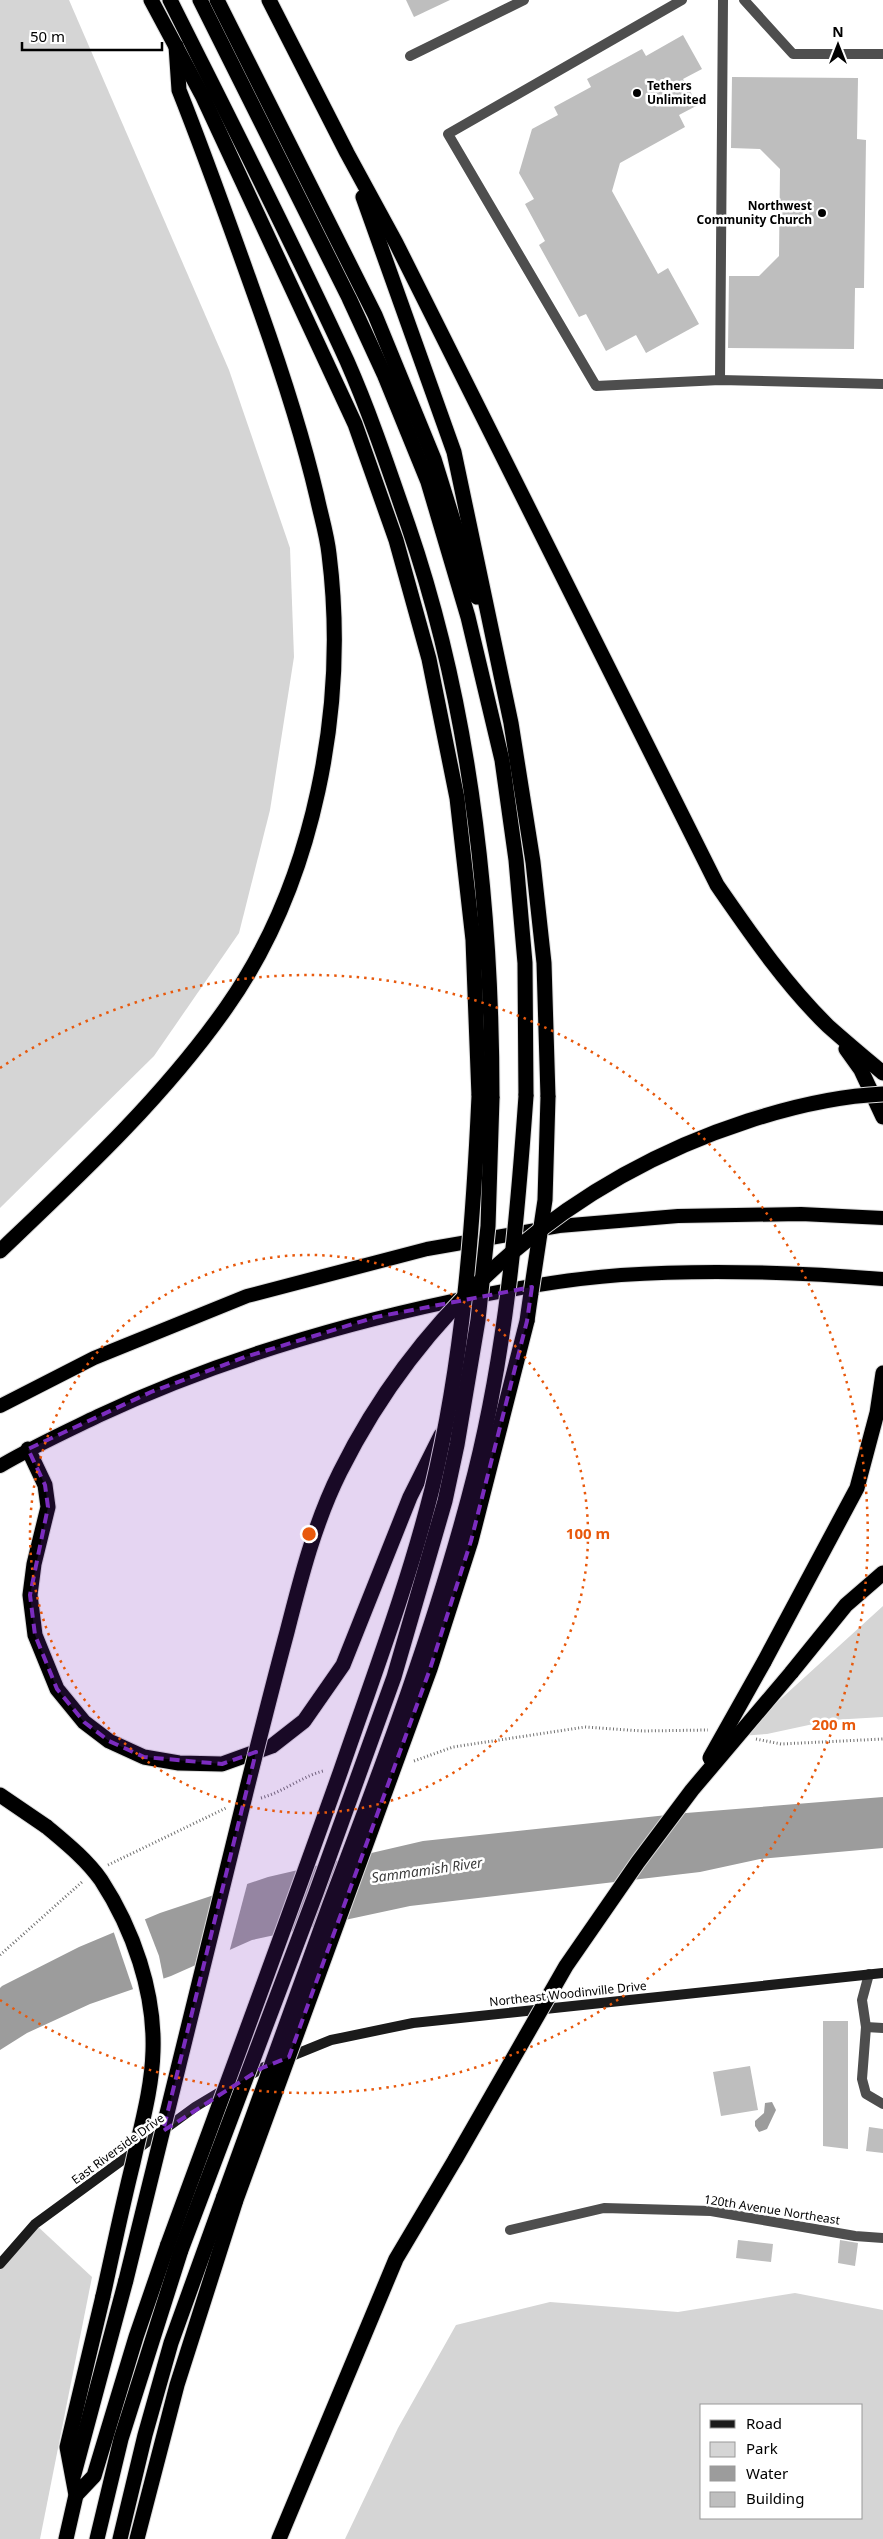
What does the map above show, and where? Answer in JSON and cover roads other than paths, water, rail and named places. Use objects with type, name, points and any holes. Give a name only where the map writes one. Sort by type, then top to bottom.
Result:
[{"type":"highway","points":[[97,2539],[121,2439],[174,2247],[407,1581],[432,1489],[458,1356],[485,1097],[473,940],[457,798],[429,659],[396,540],[355,424],[203,97],[152,0]]},
{"type":"highway","points":[[76,2494],[94,2476],[136,2337],[316,1893],[394,1677],[445,1501],[457,1445],[478,1320],[488,1226],[485,1097],[489,947],[478,844],[463,745],[442,640],[409,526],[346,360],[285,230],[170,0]]},
{"type":"highway","points":[[137,2539],[177,2386],[230,2198],[384,1762],[446,1580],[476,1471],[507,1314],[526,1096],[525,964],[516,860],[502,760],[466,608],[428,482],[384,374],[349,298],[200,0]]},
{"type":"highway","points":[[217,0],[375,315],[434,460],[500,672]]},
{"type":"highway","points":[[269,0],[347,153],[396,243],[717,886],[767,956],[828,1025],[861,1070],[883,1118]]},
{"type":"highway","points":[[0,1251],[164,1088],[227,1007],[268,939],[294,870],[320,787],[330,710],[335,624],[329,551],[310,467],[286,382],[179,90],[176,46]]},
{"type":"highway","points":[[120,2539],[145,2436],[171,2343],[230,2198],[426,1679],[471,1540],[527,1321],[545,1200],[548,1097],[544,963],[534,862],[512,723],[454,452],[347,153]]},
{"type":"highway","points":[[828,1025],[883,1073]]},
{"type":"highway","points":[[73,2478],[126,2280],[258,1741],[308,1552],[340,1473],[378,1404],[438,1324],[496,1265],[550,1221],[634,1168],[704,1135],[783,1110],[866,1095],[883,1094]]},
{"type":"highway","points":[[0,1406],[94,1358],[247,1296],[427,1249],[559,1226],[678,1216],[801,1214],[883,1218]]},
{"type":"highway","points":[[0,1466],[28,1449],[151,1392],[245,1357],[376,1317],[505,1290],[619,1275],[725,1270],[883,1280]]},
{"type":"highway","points":[[692,1790],[764,1662],[857,1488],[877,1413],[883,1373]]},
{"type":"highway","points":[[28,1449],[45,1485],[48,1507],[34,1564],[30,1595],[35,1635],[57,1689],[84,1722],[109,1741],[144,1757],[178,1763],[222,1764],[272,1746],[304,1721],[343,1665],[410,1497],[445,1427]]},
{"type":"highway","points":[[279,2539],[396,2259],[566,1966],[638,1862],[692,1790],[846,1605],[883,1573]]},
{"type":"highway","points":[[0,1795],[47,1827],[75,1850],[100,1879],[119,1910],[142,1970],[152,2012],[153,2050],[150,2089],[68,2447],[76,2494],[66,2539]]},
{"type":"main road","name":"Northeast Woodinville Drive","points":[[262,2068],[332,2040],[413,2023],[883,1973]]},
{"type":"main road","name":"East Riverside Drive","points":[[0,2264],[35,2224],[195,2107],[262,2068]]},
{"type":"lane","points":[[410,56],[524,0]]},
{"type":"lane","points":[[682,0],[448,134],[596,386],[720,380],[883,384]]},
{"type":"lane","points":[[720,380],[722,0]]},
{"type":"lane","points":[[744,0],[793,54],[883,54]]},
{"type":"lane","points":[[869,1974],[862,2000],[866,2026],[862,2079],[866,2094],[883,2104]]},
{"type":"lane","points":[[866,2026],[883,2028]]},
{"type":"lane","name":"120th Avenue Northeast","points":[[510,2230],[604,2208],[711,2211],[855,2236],[883,2238]]},
{"type":"water","name":"Sammamish River","points":[[883,1797],[883,1848],[760,1859],[700,1872],[410,1906],[252,1940],[171,1976],[90,2004],[27,2033],[0,2050],[0,1988],[2,1986],[79,1947],[160,1913],[268,1877],[423,1841],[686,1813]]},
{"type":"water","points":[[772,2102],[776,2110],[767,2129],[759,2132],[755,2126],[755,2121],[764,2113],[765,2103]]},
{"type":"place","name":"Tethers Unlimited","points":[[637,93]]},
{"type":"place","name":"Northwest Community Church","points":[[822,213]]}]
